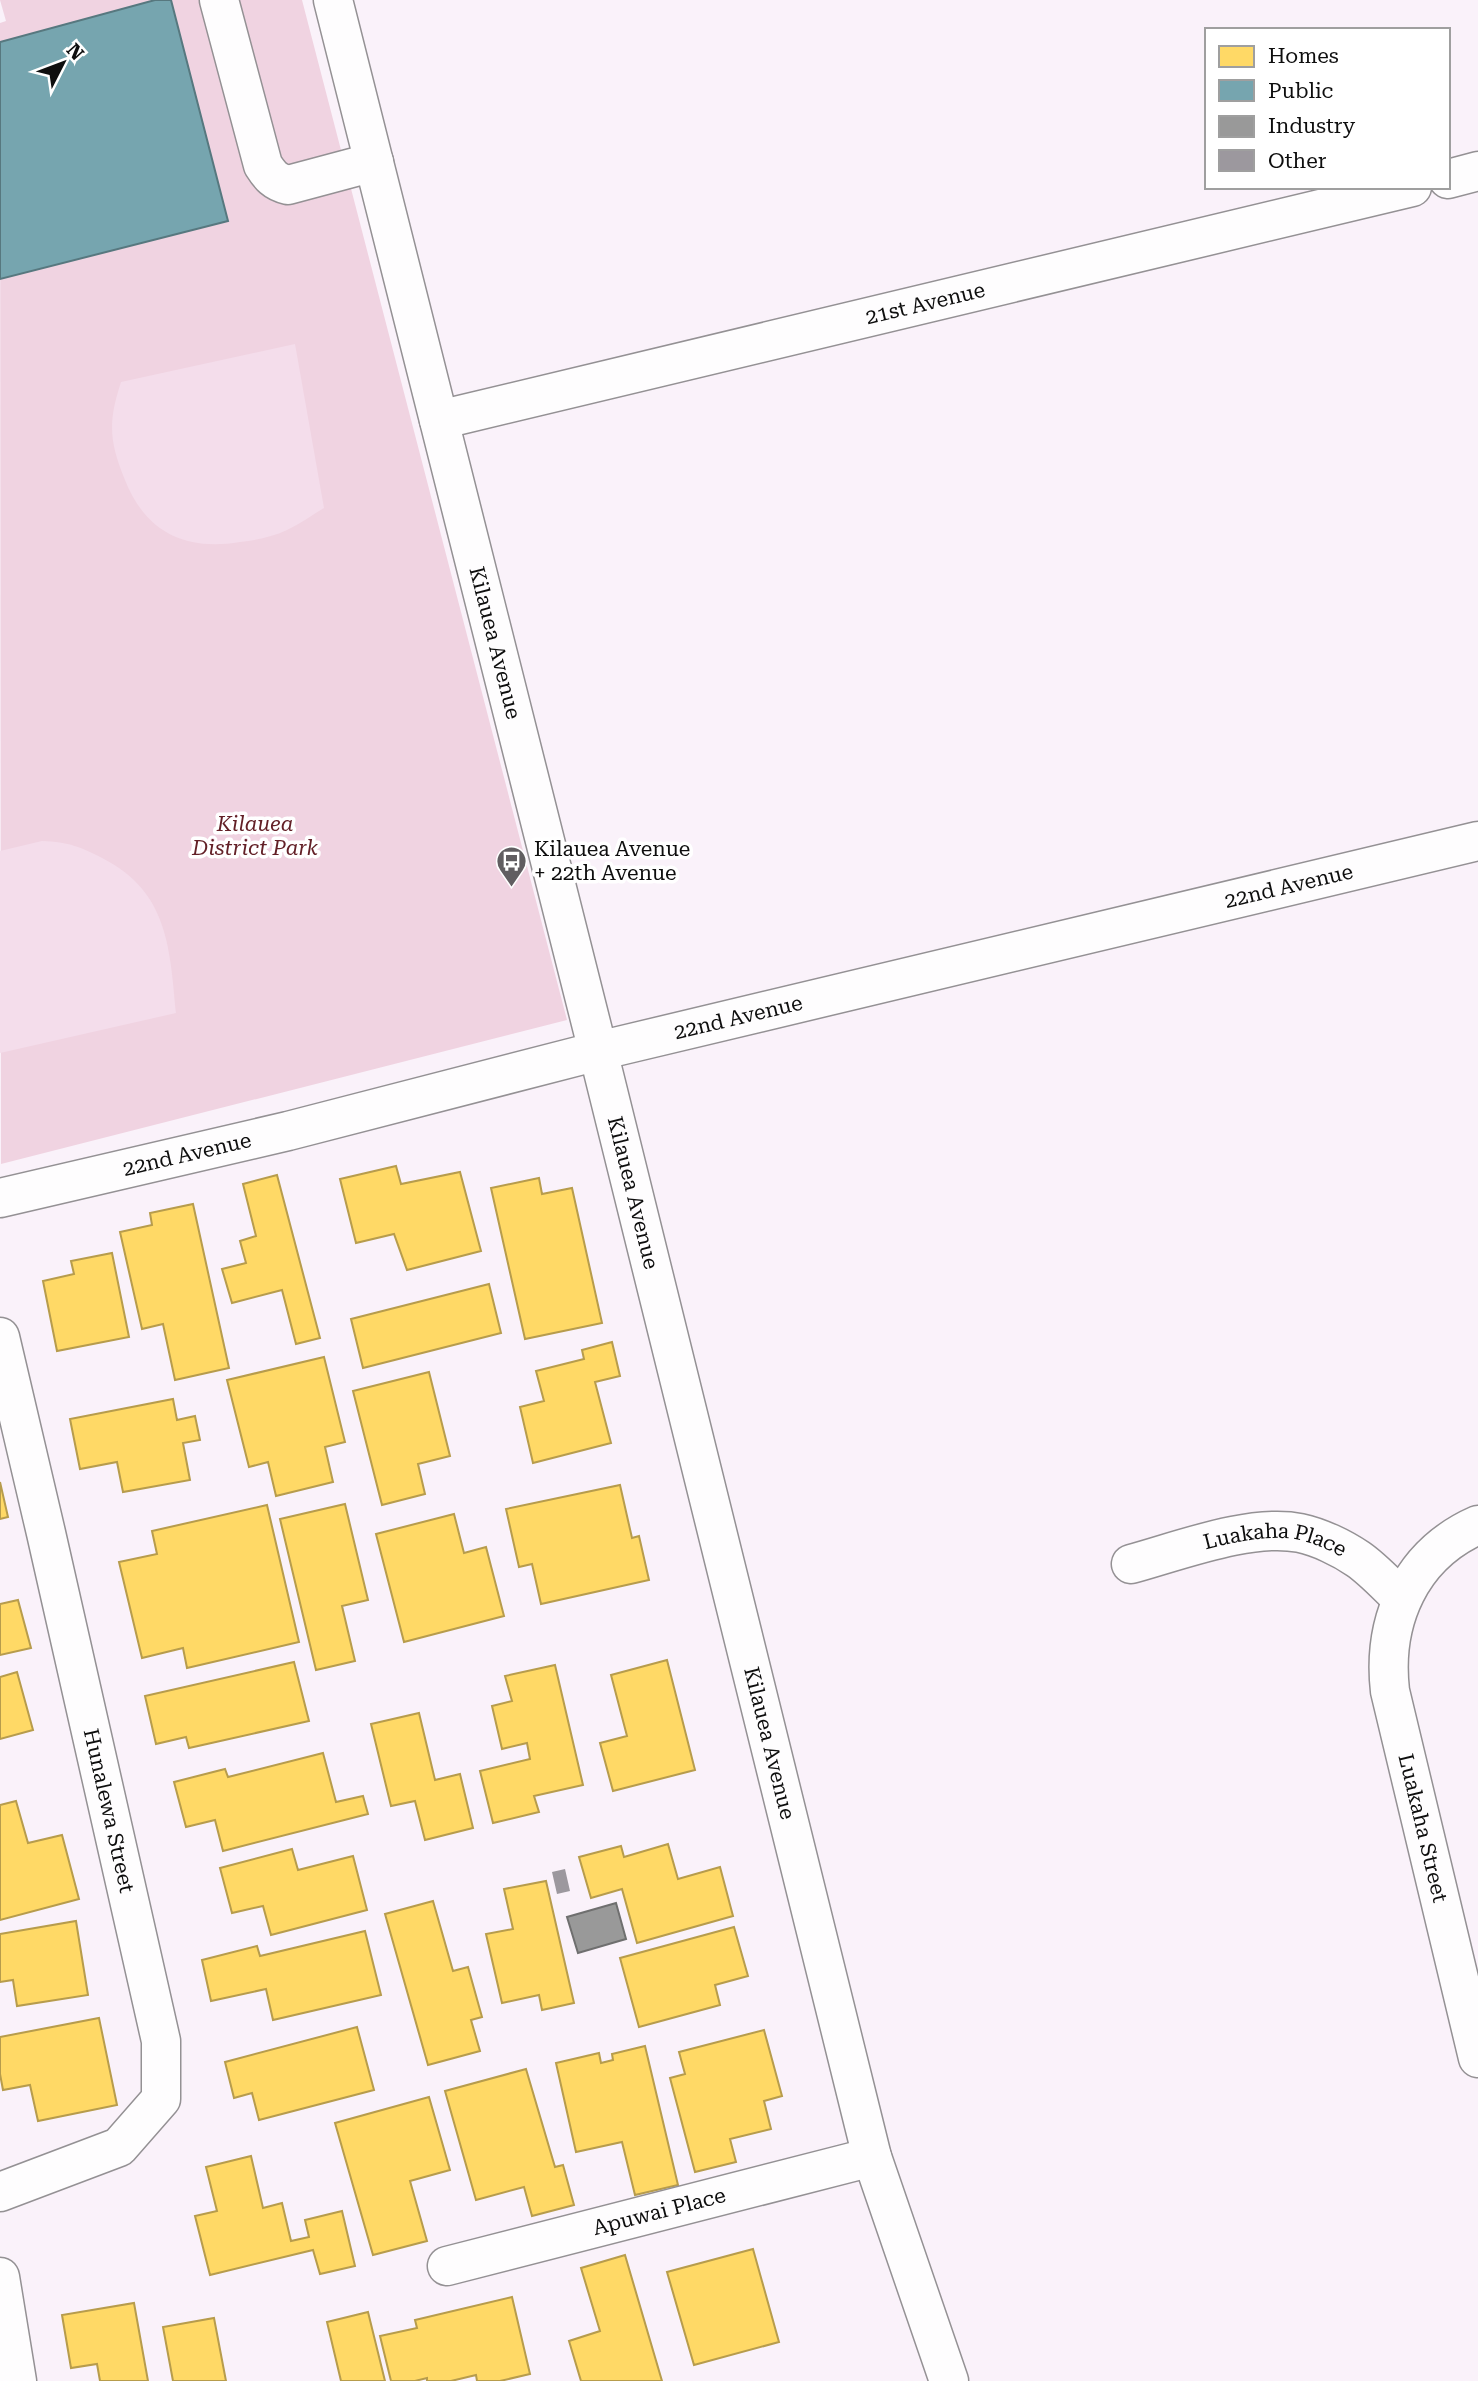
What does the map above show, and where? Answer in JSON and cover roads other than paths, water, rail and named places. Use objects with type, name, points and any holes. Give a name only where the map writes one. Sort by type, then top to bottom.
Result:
[{"type":"street","points":[[219,0],[263,165],[269,175],[277,182],[288,185],[374,162]]},
{"type":"street","name":"Kilauea Avenue","points":[[333,0],[598,1051],[872,2157],[949,2381]]},
{"type":"street","points":[[1450,179],[1478,172]]},
{"type":"street","name":"21st Avenue","points":[[439,420],[1404,189]]},
{"type":"street","name":"22nd Avenue","points":[[0,1198],[288,1131],[598,1051],[1478,841]]},
{"type":"street","name":"Hunalewa Street","points":[[0,1337],[161,2041],[162,2099],[119,2147],[0,2192]]},
{"type":"street","name":"Luakaha Street","points":[[1478,1525],[1446,1544],[1428,1560],[1414,1579],[1402,1599],[1389,1644],[1388,1668],[1390,1691],[1478,2058]]},
{"type":"street","name":"Luakaha Place","points":[[1131,1564],[1240,1534],[1280,1531],[1300,1533],[1323,1541],[1360,1560],[1402,1599]]},
{"type":"street","name":"Apuwai Place","points":[[447,2266],[872,2157]]},
{"type":"street","points":[[0,2277],[17,2381]]},
{"type":"place","name":"Kilauea Avenue + 22th Avenue","points":[[511,888]]},
{"type":"park label","name":"Kilauea District Park","points":[[255,836]]}]
